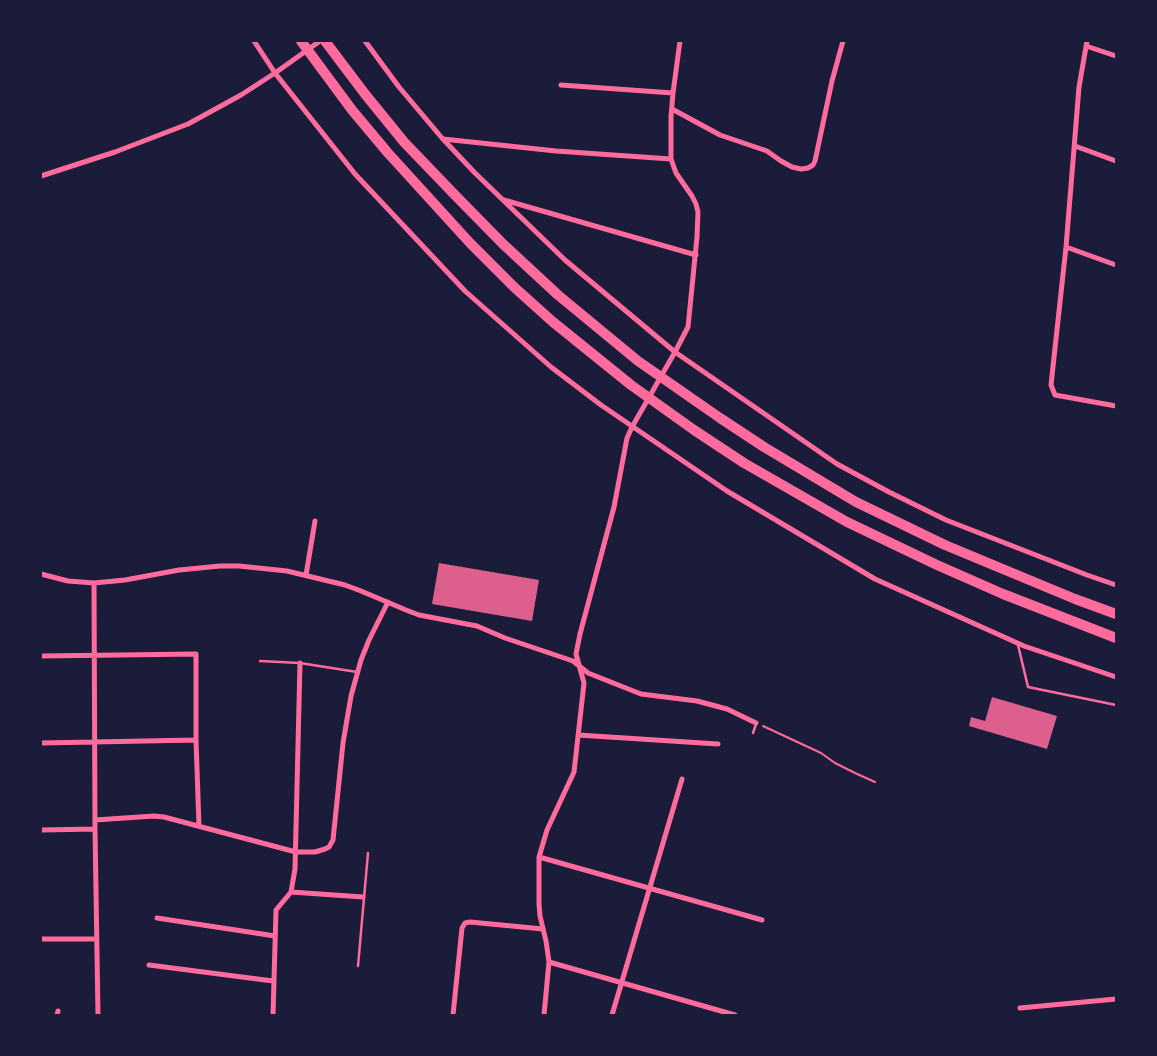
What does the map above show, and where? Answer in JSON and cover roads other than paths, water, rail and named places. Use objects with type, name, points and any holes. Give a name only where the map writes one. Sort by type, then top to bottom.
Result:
[{"type":"highway","points":[[301,41],[321,70],[388,154],[470,243],[514,287],[553,322],[631,385],[744,463],[847,522],[1003,594],[1116,638]]},
{"type":"highway","points":[[325,41],[404,142],[502,244],[558,295],[638,361],[764,447],[856,502],[945,545],[1116,614]]},
{"type":"street","points":[[254,41],[275,73],[355,174],[465,291],[551,367],[632,427],[727,491],[875,579],[1017,643],[1116,676]]},
{"type":"street","points":[[41,176],[115,152],[188,124],[275,73],[320,41]]},
{"type":"street","points":[[365,41],[399,87],[442,138],[502,199],[565,260],[675,352],[837,464],[889,492],[946,520],[1116,585]]},
{"type":"street","points":[[544,1015],[549,962],[540,916],[539,857],[547,830],[574,772],[584,683],[576,654],[580,634],[614,507],[627,438],[688,327],[698,237],[698,212],[692,196],[676,173],[671,159],[673,93],[680,41]]},
{"type":"street","points":[[672,109],[720,135],[767,151],[795,168],[808,168],[816,160],[842,41]]},
{"type":"street","points":[[1116,56],[1087,44],[1079,87],[1066,247],[1051,385],[1055,395],[1116,406]]},
{"type":"street","points":[[561,84],[673,93]]},
{"type":"street","points":[[442,138],[556,151],[671,159]]},
{"type":"street","points":[[1075,146],[1116,161]]},
{"type":"street","points":[[502,199],[696,256]]},
{"type":"street","points":[[1066,247],[1116,265]]},
{"type":"street","points":[[306,575],[315,521]]},
{"type":"street","points":[[41,574],[68,581],[94,583],[125,580],[179,570],[220,566],[287,571],[353,588],[419,614],[478,626],[505,638],[573,661],[588,673],[641,694],[698,701],[727,709],[756,723]]},
{"type":"street","points":[[94,583],[98,1015]]},
{"type":"street","points":[[95,820],[164,817],[296,852],[325,850],[331,845],[333,840],[343,743],[357,672],[369,640],[388,602]]},
{"type":"street","points":[[41,656],[196,654],[199,826]]},
{"type":"street","points":[[273,1015],[276,910],[291,892],[295,870],[300,663]]},
{"type":"street","points":[[578,736],[718,744]]},
{"type":"street","points":[[41,743],[196,740]]},
{"type":"street","points":[[612,1015],[682,779]]},
{"type":"street","points":[[41,830],[95,829]]},
{"type":"street","points":[[539,857],[762,920]]},
{"type":"street","points":[[291,892],[363,897]]},
{"type":"street","points":[[157,918],[274,936]]},
{"type":"street","points":[[453,1015],[462,928],[465,923],[544,929]]},
{"type":"street","points":[[41,939],[96,939]]},
{"type":"street","points":[[549,962],[735,1015]]},
{"type":"street","points":[[149,965],[273,981]]},
{"type":"street","points":[[1020,1008],[1116,999]]},
{"type":"lane","points":[[1017,643],[1028,686],[1116,705]]},
{"type":"lane","points":[[260,661],[300,663],[357,672]]},
{"type":"lane","points":[[753,733],[756,723]]},
{"type":"lane","points":[[358,966],[368,853]]}]
